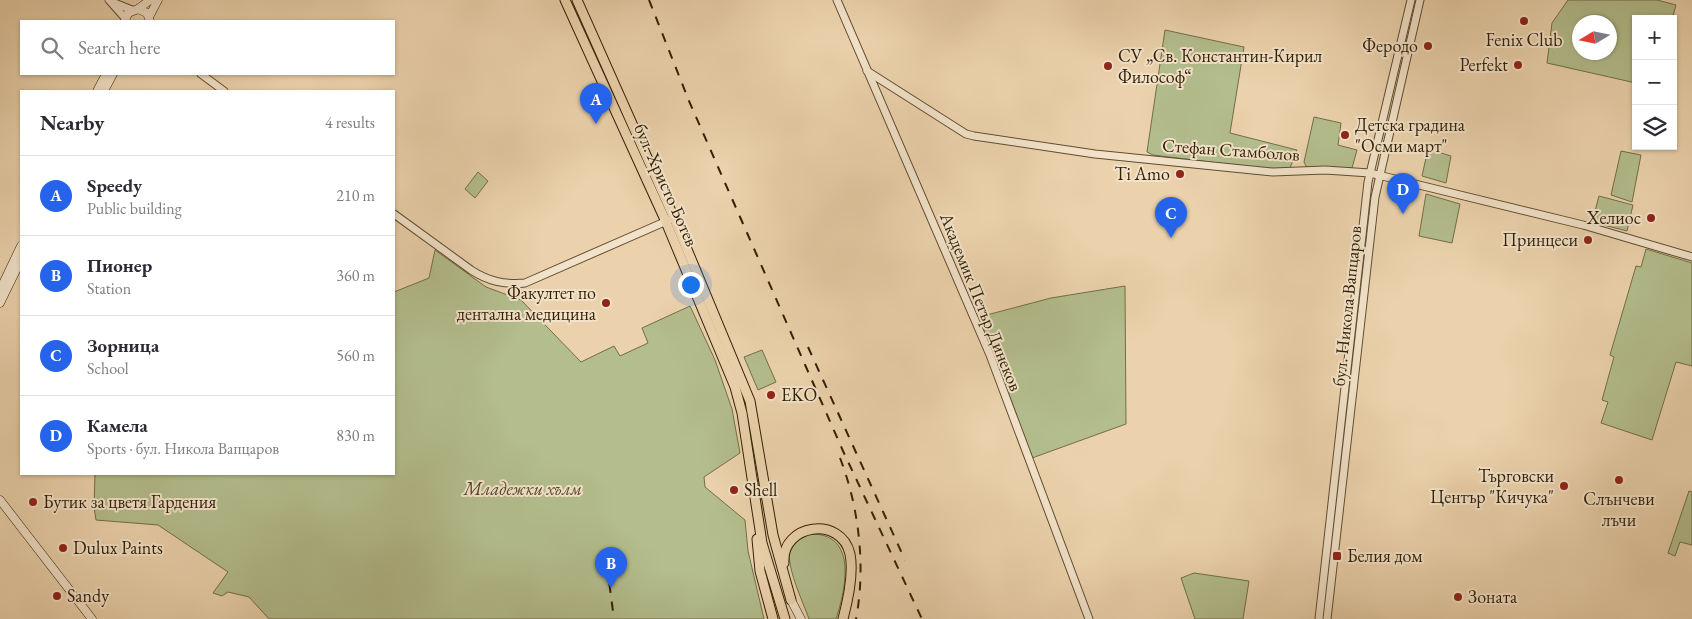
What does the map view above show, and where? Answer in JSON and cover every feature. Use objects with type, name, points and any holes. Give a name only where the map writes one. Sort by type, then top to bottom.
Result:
[{"type":"main road","points":[[125,20],[135,9],[150,0]]},
{"type":"main road","points":[[135,9],[143,10],[150,19],[158,0]]},
{"type":"main road","name":"бул. Христо Ботев","points":[[565,0],[670,220],[739,400],[762,543],[785,619]]},
{"type":"main road","name":"бул. Христо Ботев","points":[[578,0],[670,220],[750,401],[773,535],[791,600]]},
{"type":"main road","points":[[98,90],[105,75]]},
{"type":"main road","points":[[105,90],[112,75]]},
{"type":"main road","points":[[0,290],[20,248]]},
{"type":"main road","points":[[0,303],[20,262]]},
{"type":"main road","points":[[0,500],[92,619]]},
{"type":"main road","points":[[756,511],[760,571],[773,619]]},
{"type":"main road","points":[[785,581],[785,550],[796,535],[806,530],[818,528],[834,533],[846,545],[850,556],[850,577],[842,619]]},
{"type":"main road","points":[[791,600],[799,619]]},
{"type":"street","name":"Академик Петър Динеков","points":[[837,0],[990,355],[1089,619]]},
{"type":"street","name":"бул. Никола Вапцаров","points":[[1319,619],[1370,173],[1411,0]]},
{"type":"street","name":"бул. Никола Вапцаров","points":[[1327,619],[1369,237],[1379,174],[1420,0]]},
{"type":"street","points":[[110,1],[135,9]]},
{"type":"street","points":[[110,1],[125,20]]},
{"type":"street","name":"Стефан Стамболов","points":[[867,72],[966,134],[974,136],[1096,154],[1273,172],[1325,170],[1379,174],[1583,225],[1692,257]]},
{"type":"street","points":[[202,75],[223,90]]},
{"type":"street","points":[[395,215],[483,278],[511,284],[525,283],[670,220]]},
{"type":"green space","points":[[1568,0],[1657,0],[1676,5],[1673,15],[1632,15],[1632,82],[1547,63],[1552,23]]},
{"type":"green space","points":[[1165,30],[1244,47],[1230,133],[1297,150],[1290,168],[1267,169],[1153,155],[1147,152]]},
{"type":"green space","points":[[1314,117],[1341,123],[1338,145],[1357,150],[1352,168],[1307,168],[1304,162]]},
{"type":"green space","points":[[1428,149],[1451,156],[1446,183],[1422,176]]},
{"type":"green space","points":[[1621,151],[1641,155],[1632,202],[1611,195]]},
{"type":"green space","points":[[478,172],[488,181],[475,198],[465,189]]},
{"type":"green space","points":[[1426,194],[1460,204],[1452,243],[1419,236]]},
{"type":"green space","points":[[1599,196],[1633,205],[1627,231],[1592,222]]},
{"type":"green space","points":[[1646,249],[1692,263],[1692,366],[1676,362],[1652,440],[1601,423],[1608,402],[1602,400],[1614,357],[1610,355],[1636,266],[1641,267]]},
{"type":"green space","name":"Младежки хълм","points":[[435,250],[486,287],[521,300],[581,362],[614,346],[620,356],[648,343],[642,328],[690,306],[715,360],[732,409],[740,453],[704,477],[705,487],[745,520],[748,551],[764,619],[269,619],[249,597],[228,592],[222,596],[213,593],[228,572],[158,525],[96,520],[94,507],[95,475],[395,475],[395,292],[429,278]]},
{"type":"green space","points":[[1125,286],[1126,424],[1032,458],[979,317],[1051,298]]},
{"type":"green space","points":[[762,350],[776,382],[758,390],[744,357]]},
{"type":"green space","points":[[1689,491],[1692,492],[1692,545],[1680,542],[1675,556],[1668,553]]},
{"type":"green space","points":[[810,534],[825,536],[836,542],[842,552],[845,564],[845,578],[836,619],[809,619],[792,572],[789,553],[791,547],[797,541]]},
{"type":"green space","points":[[1194,573],[1249,581],[1243,619],[1195,619],[1181,578]]},
{"type":"railway","points":[[649,0],[689,101],[843,451],[922,619]]},
{"type":"railway","points":[[808,347],[905,560]]},
{"type":"railway","points":[[840,458],[852,497],[859,537],[860,579],[856,619]]},
{"type":"railway","points":[[607,566],[614,619]]},
{"type":"place","name":"Fenix Club","points":[[1524,21]]},
{"type":"place","name":"Феродо","points":[[1428,46]]},
{"type":"place","name":"Perfekt","points":[[1518,65]]},
{"type":"place","name":"СУ „Св. Константин-Кирил Философ“","points":[[1108,66]]},
{"type":"place","name":"Speedy","points":[[596,124]]},
{"type":"place","name":"Детска градина \"Осми март\"","points":[[1345,135]]},
{"type":"place","name":"Ti Amo","points":[[1180,174]]},
{"type":"place","name":"Камела","points":[[1403,214]]},
{"type":"place","name":"Хелиос","points":[[1651,218]]},
{"type":"place","name":"Зорница","points":[[1171,238]]},
{"type":"place","name":"Принцеси","points":[[1588,240]]},
{"type":"place","name":"Факултет по дентална медицина","points":[[606,303]]},
{"type":"place","name":"EKO","points":[[771,395]]},
{"type":"place","name":"Слънчеви лъчи","points":[[1619,480]]},
{"type":"place","name":"Търговски Център \"Кичука\"","points":[[1564,486]]},
{"type":"place","name":"Shell","points":[[734,490]]},
{"type":"place","name":"Бутик за цветя Гардения","points":[[33,502]]},
{"type":"place","name":"Dulux Paints","points":[[63,548]]},
{"type":"place","name":"Белия дом","points":[[1337,556]]},
{"type":"place","name":"Пионер","points":[[611,588]]},
{"type":"place","name":"Sandy","points":[[57,596]]},
{"type":"place","name":"Зоната","points":[[1458,597]]}]
